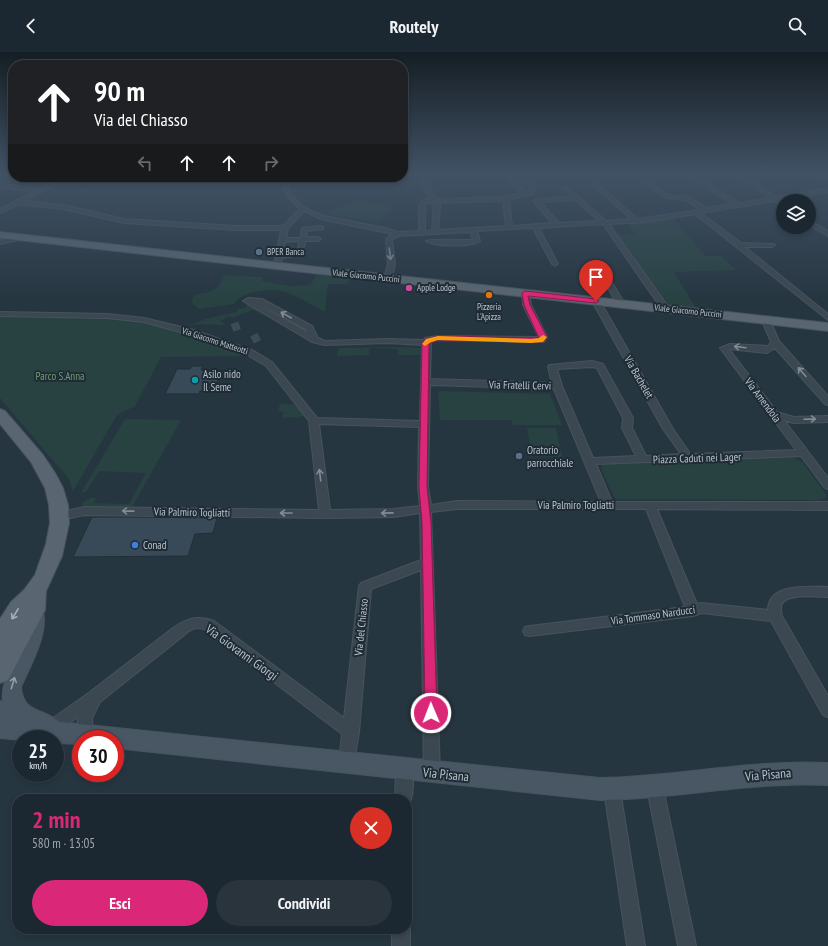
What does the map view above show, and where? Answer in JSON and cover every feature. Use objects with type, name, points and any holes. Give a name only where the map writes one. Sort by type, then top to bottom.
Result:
[{"type":"main road","name":"Viale Giacomo Puccini","points":[[0,235],[278,261],[388,278],[828,327]]},
{"type":"main road","points":[[0,414],[52,481],[59,501],[60,516],[54,550],[35,600],[0,673]]},
{"type":"main road","points":[[0,640],[18,609],[35,600]]},
{"type":"main road","points":[[35,600],[33,634],[11,687],[13,706],[21,712],[67,732]]},
{"type":"main road","name":"Via Pisana","points":[[0,711],[21,722],[67,732]]},
{"type":"main road","name":"Via Pisana","points":[[0,728],[44,732],[67,732],[575,788],[612,790],[655,788],[772,772],[809,772],[828,774]]},
{"type":"street","points":[[101,216],[124,221],[236,228],[285,228]]},
{"type":"street","points":[[278,261],[285,228],[296,216]]},
{"type":"street","points":[[318,216],[397,234],[637,221],[668,216]]},
{"type":"street","points":[[422,216],[422,232]]},
{"type":"street","points":[[434,232],[435,216]]},
{"type":"street","points":[[508,216],[509,228]]},
{"type":"street","points":[[549,216],[557,225]]},
{"type":"street","points":[[597,216],[605,223],[666,309]]},
{"type":"street","points":[[631,216],[637,221]]},
{"type":"street","points":[[701,216],[828,318]]},
{"type":"street","points":[[535,226],[555,264]]},
{"type":"street","points":[[816,226],[828,234]]},
{"type":"street","points":[[278,261],[301,250],[304,229],[321,228]]},
{"type":"street","points":[[429,240],[442,243],[474,242],[477,241],[473,230]]},
{"type":"street","points":[[388,278],[391,262],[389,239],[397,234]]},
{"type":"street","points":[[0,242],[20,238]]},
{"type":"street","points":[[282,240],[318,239]]},
{"type":"street","points":[[739,245],[772,245]]},
{"type":"street","points":[[600,268],[621,304]]},
{"type":"street","points":[[315,340],[308,328],[259,301],[247,301],[315,340],[332,344],[388,341],[426,343],[428,340],[438,338],[541,340],[543,337],[527,305],[525,293]]},
{"type":"street","name":"Via Bachelet","points":[[596,301],[668,429],[684,452]]},
{"type":"street","name":"Via Giacomo Matteotti","points":[[0,314],[107,316],[144,320],[187,331],[249,352],[269,364],[314,421]]},
{"type":"street","points":[[766,320],[775,342],[828,402]]},
{"type":"street","points":[[764,350],[771,348],[775,342]]},
{"type":"street","points":[[426,343],[423,487],[426,508],[432,773]]},
{"type":"street","name":"Via Amendola","points":[[793,361],[781,354],[764,350],[730,346],[724,348],[828,485]]},
{"type":"street","points":[[557,386],[552,367],[592,364],[600,366],[628,418],[627,428],[643,459]]},
{"type":"street","name":"Via Fratelli Cervi","points":[[425,382],[557,386],[608,505]]},
{"type":"street","points":[[775,414],[793,420],[828,419]]},
{"type":"street","points":[[786,430],[785,425],[793,420]]},
{"type":"street","points":[[325,514],[314,421],[424,424]]},
{"type":"street","name":"Piazza Caduti nei Lager","points":[[590,460],[804,453]]},
{"type":"street","name":"Via Palmiro Togliatti","points":[[60,516],[84,511],[325,514],[394,513],[456,505],[828,506]]},
{"type":"street","points":[[650,506],[687,592],[693,611]]},
{"type":"street","name":"Via del Chiasso","points":[[347,762],[365,586],[427,562]]},
{"type":"street","points":[[828,592],[784,594],[775,601],[773,607],[775,616],[828,710]]},
{"type":"street","name":"Via Tommaso Narducci","points":[[530,631],[693,611],[701,608],[775,616]]},
{"type":"street","name":"Via Giovanni Giorgi","points":[[67,732],[95,697],[178,632],[192,623],[200,621],[209,625],[350,732]]},
{"type":"street","name":"Via Giovanni Giorgi","points":[[67,732],[85,718],[95,697]]},
{"type":"street","points":[[403,794],[404,769]]},
{"type":"street","points":[[655,788],[687,946]]},
{"type":"street","points":[[612,790],[636,946]]},
{"type":"street","points":[[401,934],[401,946]]},
{"type":"green space","points":[[337,216],[385,216],[377,222]]},
{"type":"green space","points":[[674,219],[705,256],[721,256],[736,270],[674,272],[696,308],[669,305],[617,235],[636,235],[627,223]]},
{"type":"green space","points":[[225,275],[263,277],[262,281],[290,286],[310,285],[317,275],[349,278],[347,284],[328,284],[325,312],[291,294],[273,290],[250,293],[243,296],[234,304],[199,309],[191,302],[195,294],[217,288]]},
{"type":"green space","points":[[246,301],[258,308],[255,310],[270,319],[253,310],[233,318],[230,316],[220,321],[226,324],[223,325],[191,325],[205,319],[237,312],[237,309],[245,308],[248,303],[244,302]]},
{"type":"green space","name":"Parco S.Anna","points":[[93,316],[129,319],[171,328],[245,354],[244,356],[161,357],[135,406],[117,415],[73,491],[69,479],[0,398],[0,317]]},
{"type":"green space","points":[[397,347],[422,348],[421,355],[398,355],[398,349],[372,348],[369,349],[369,355],[337,356],[338,348]]},
{"type":"green space","points":[[438,391],[550,394],[562,425],[513,425],[511,420],[440,420]]},
{"type":"green space","points":[[280,404],[298,405],[305,415],[299,417],[282,418],[284,412],[278,411]]},
{"type":"green space","points":[[125,419],[181,420],[132,507],[82,508],[83,502],[91,498],[96,498],[94,503],[129,504],[146,473],[99,471],[86,492],[81,493]]},
{"type":"green space","points":[[527,428],[556,428],[562,457],[532,456]]},
{"type":"green space","points":[[793,457],[803,463],[827,496],[826,498],[818,500],[617,499],[614,497],[601,468],[602,464],[609,463]]},
{"type":"building","name":"Asilo nido Il Seme","points":[[192,366],[203,366],[201,370],[222,370],[213,391],[200,391],[199,394],[165,394],[177,369],[190,369]]},
{"type":"building","name":"Conad","points":[[92,517],[217,518],[213,533],[195,534],[188,556],[73,557]]},
{"type":"tunnel","points":[[232,328],[243,324]]},
{"type":"tunnel","points":[[252,340],[262,335]]},
{"type":"slow traffic","points":[[425,344],[428,340],[438,338],[531,341],[541,340],[543,337]]},
{"type":"place","name":"BPER Banca","points":[[259,252]]},
{"type":"place","name":"Apple Lodge","points":[[409,288]]},
{"type":"place","name":"Pizzeria L'Apizza","points":[[489,295]]},
{"type":"place","name":"Asilo nido Il Seme","points":[[195,380]]},
{"type":"place","name":"Oratorio parrocchiale","points":[[519,456]]},
{"type":"place","name":"Conad","points":[[135,545]]},
{"type":"route","points":[[431,713],[427,523],[423,487],[425,382],[424,350],[426,343],[428,340],[438,338],[541,340],[543,337],[527,305],[525,293],[596,301]]}]
